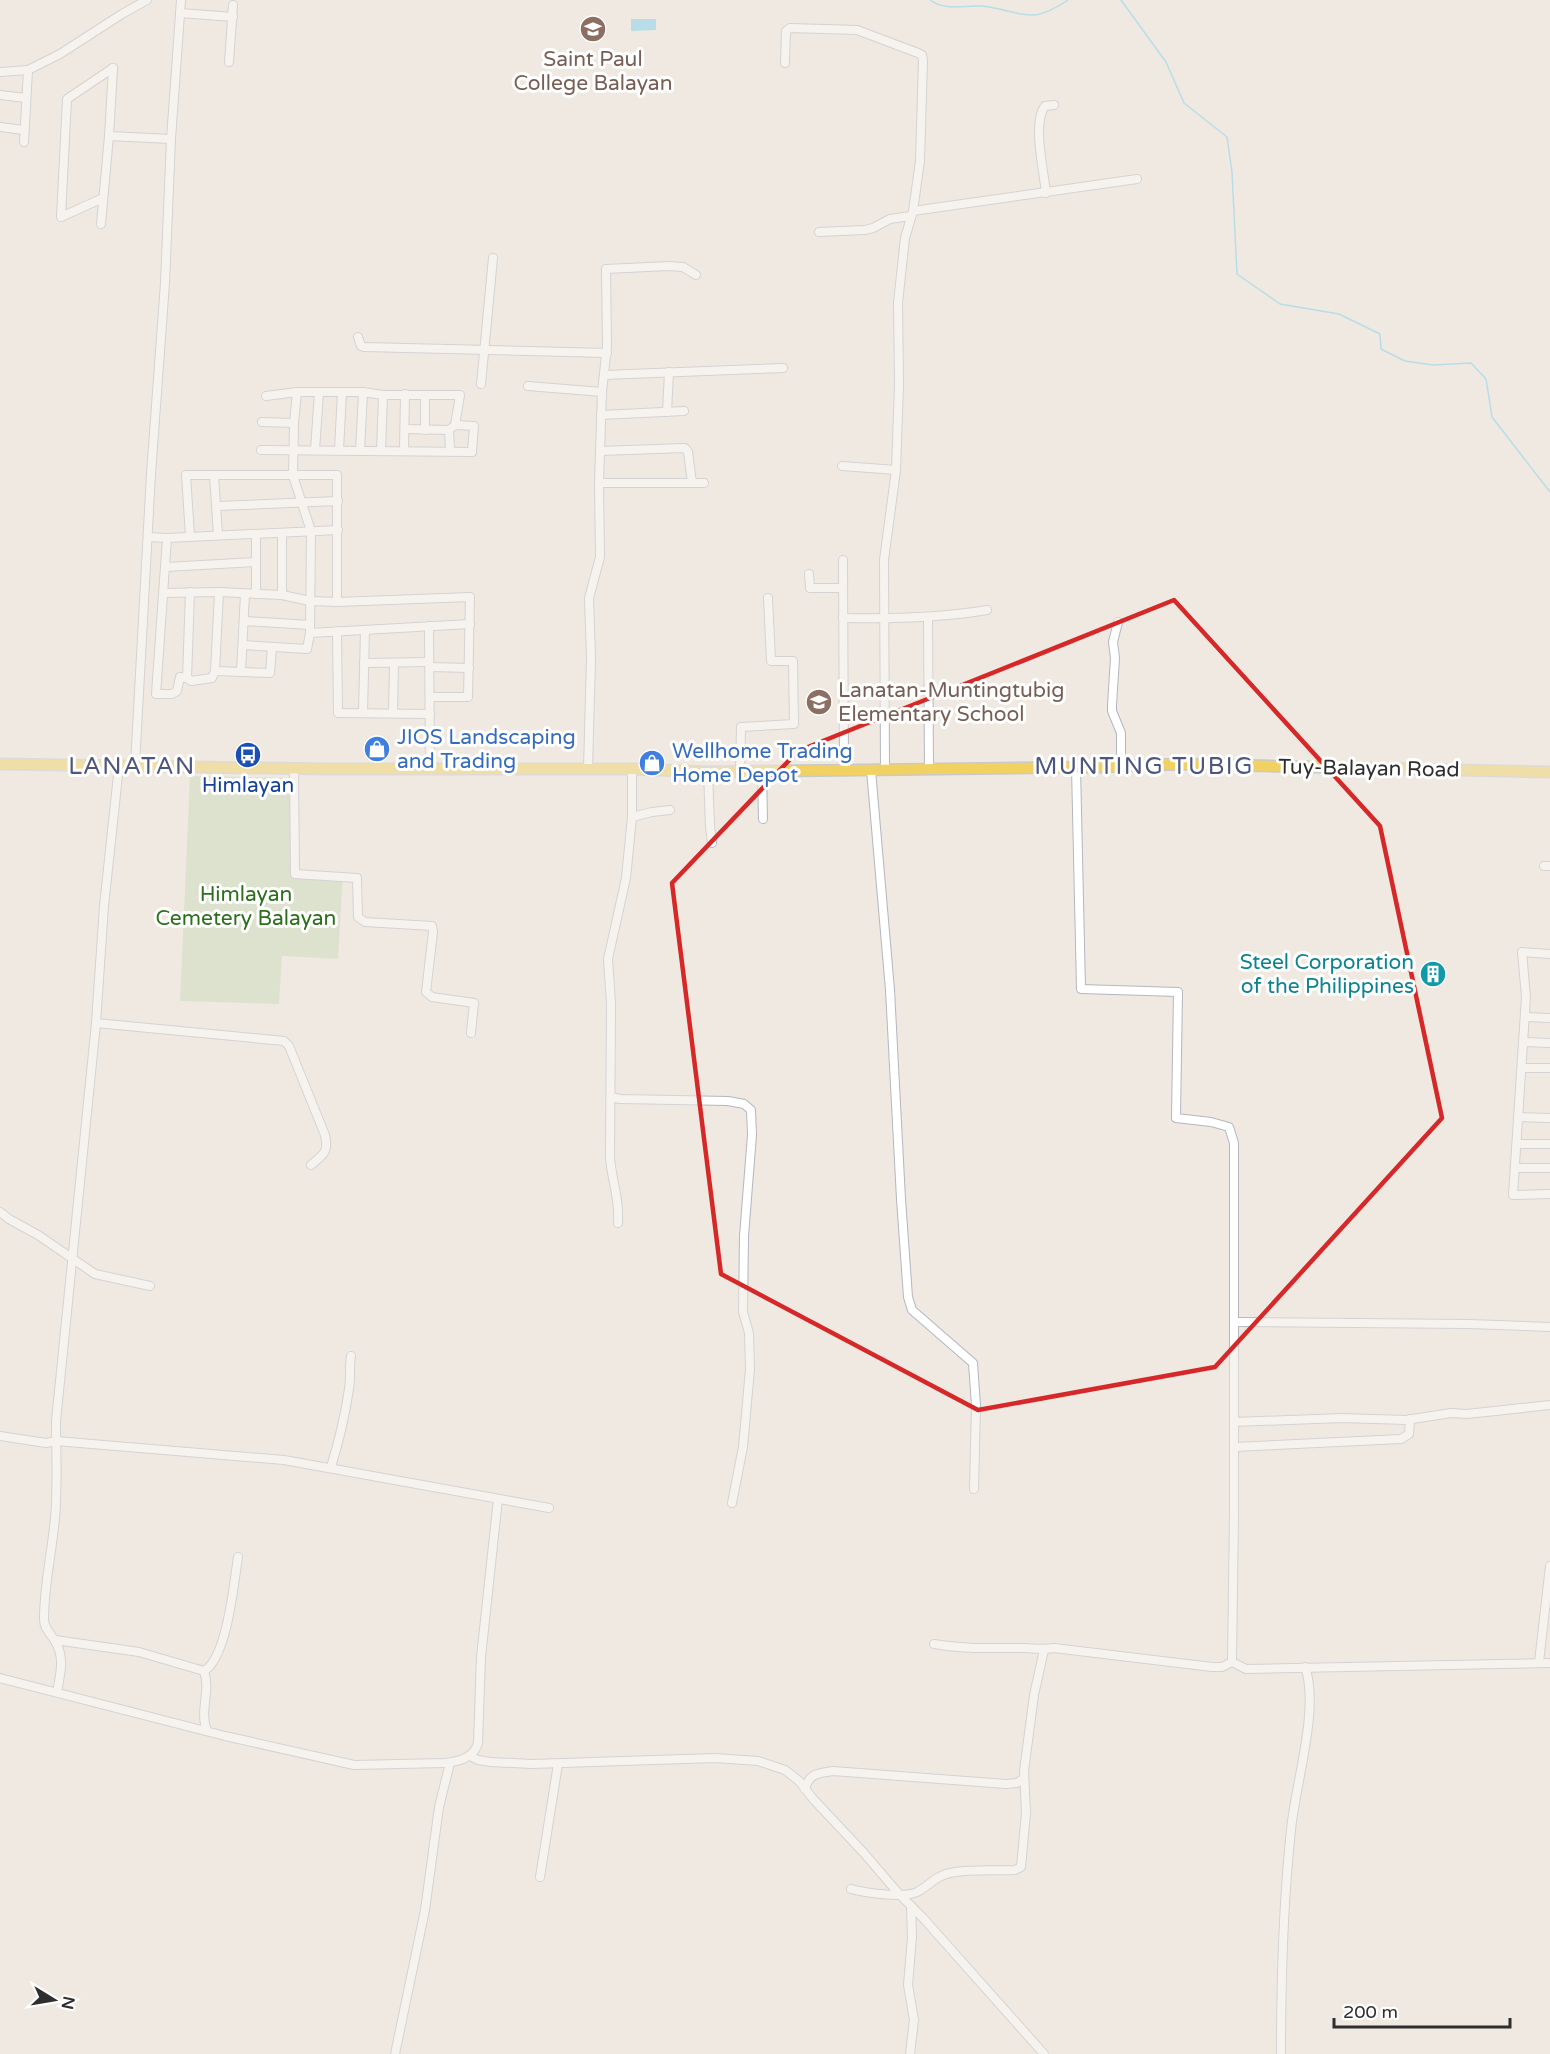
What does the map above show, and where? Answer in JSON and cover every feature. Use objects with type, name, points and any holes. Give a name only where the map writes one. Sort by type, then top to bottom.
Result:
[{"type":"main road","name":"Tuy-Balayan Road","points":[[0,764],[762,772],[1180,764],[1550,772]]},
{"type":"street","points":[[0,72],[28,70],[60,54],[147,0]]},
{"type":"street","points":[[135,765],[181,0]]},
{"type":"street","points":[[229,62],[233,5]]},
{"type":"street","points":[[180,13],[232,18]]},
{"type":"street","points":[[785,63],[786,32],[790,27],[857,30],[922,55],[923,60],[920,161],[904,238],[898,303],[899,385],[896,470],[884,560],[885,770]]},
{"type":"street","points":[[101,224],[109,136],[113,68],[67,99],[61,217],[103,198]]},
{"type":"street","points":[[24,142],[28,70]]},
{"type":"street","points":[[0,95],[26,98]]},
{"type":"street","points":[[1046,193],[1038,129],[1042,110],[1045,106],[1054,105]]},
{"type":"street","points":[[0,127],[24,130]]},
{"type":"street","points":[[109,136],[171,139]]},
{"type":"street","points":[[819,232],[865,230],[911,213],[1137,179]]},
{"type":"street","points":[[481,384],[493,258]]},
{"type":"street","points":[[588,769],[591,658],[589,598],[600,557],[599,483],[602,392],[606,353],[607,267],[676,267],[688,269],[696,275]]},
{"type":"street","points":[[358,337],[361,346],[364,347],[606,353]]},
{"type":"street","points":[[604,375],[783,368]]},
{"type":"street","points":[[667,412],[669,372]]},
{"type":"street","points":[[528,386],[602,392]]},
{"type":"street","points":[[243,645],[307,649],[310,629],[311,531],[293,476],[297,392]]},
{"type":"street","points":[[266,396],[297,392],[460,395],[452,427],[450,452]]},
{"type":"street","points":[[315,450],[319,392]]},
{"type":"street","points":[[339,450],[342,392]]},
{"type":"street","points":[[360,450],[363,392]]},
{"type":"street","points":[[404,450],[405,394]]},
{"type":"street","points":[[381,451],[382,395]]},
{"type":"street","points":[[425,395],[425,430]]},
{"type":"street","points":[[601,415],[684,411]]},
{"type":"street","points":[[262,422],[294,423]]},
{"type":"street","points":[[261,450],[472,452],[474,426],[425,430],[405,429]]},
{"type":"street","points":[[600,451],[685,448],[688,452],[692,483]]},
{"type":"street","points":[[842,466],[896,470]]},
{"type":"street","points":[[190,536],[186,475],[337,475],[337,602]]},
{"type":"street","points":[[214,475],[218,535]]},
{"type":"street","points":[[599,483],[704,483]]},
{"type":"street","points":[[217,506],[338,501]]},
{"type":"street","points":[[148,537],[256,535],[338,530]]},
{"type":"street","points":[[282,533],[282,595]]},
{"type":"street","points":[[256,535],[256,594]]},
{"type":"street","points":[[167,538],[156,694],[172,694],[177,691],[180,677],[191,681],[212,678],[215,671],[219,592]]},
{"type":"street","points":[[843,560],[844,770]]},
{"type":"street","points":[[166,567],[255,562]]},
{"type":"street","points":[[809,574],[810,588],[843,588]]},
{"type":"street","points":[[187,678],[190,592]]},
{"type":"street","points":[[164,593],[219,592],[282,595],[310,601],[337,602],[470,597],[468,697],[430,697]]},
{"type":"street","points":[[241,672],[245,594]]},
{"type":"street","points":[[740,772],[741,727],[794,724],[793,661],[771,661],[768,598]]},
{"type":"street","points":[[843,618],[928,617],[987,610]]},
{"type":"street","points":[[928,617],[928,769]]},
{"type":"street","points":[[244,621],[337,631],[470,624]]},
{"type":"street","points":[[1118,622],[1113,642],[1115,658],[1112,711],[1121,733],[1121,766]]},
{"type":"street","points":[[429,626],[430,769]]},
{"type":"street","points":[[363,713],[365,630]]},
{"type":"street","points":[[337,631],[338,712],[430,714]]},
{"type":"street","points":[[215,671],[270,673],[272,647]]},
{"type":"street","points":[[364,663],[469,668]]},
{"type":"street","points":[[393,713],[394,663]]},
{"type":"street","points":[[57,1692],[62,1663],[55,1640],[44,1623],[48,1563],[55,1518],[56,1441],[96,1023],[104,906],[119,766]]},
{"type":"street","points":[[1076,767],[1081,989],[1178,992],[1176,1118],[1211,1122],[1229,1127],[1234,1143],[1232,1662]]},
{"type":"street","points":[[294,768],[295,874],[357,878],[358,917],[365,922],[432,926],[426,992],[432,998],[474,1003],[471,1033]]},
{"type":"street","points":[[618,1223],[619,1202],[610,1169],[611,1014],[608,959],[626,878],[632,817],[632,769]]},
{"type":"street","points":[[871,770],[890,990],[900,1199],[908,1297],[912,1310],[973,1363],[975,1489]]},
{"type":"street","points":[[708,772],[712,843]]},
{"type":"street","points":[[762,772],[763,819]]},
{"type":"street","points":[[632,817],[670,810]]},
{"type":"street","points":[[1550,954],[1522,952],[1526,997],[1513,1195],[1550,1194]]},
{"type":"street","points":[[1525,1017],[1550,1018]]},
{"type":"street","points":[[96,1023],[285,1041],[325,1135],[327,1145],[324,1154],[311,1165]]},
{"type":"street","points":[[1523,1042],[1550,1043]]},
{"type":"street","points":[[1522,1068],[1550,1068]]},
{"type":"street","points":[[611,1097],[728,1101],[744,1104],[751,1110],[752,1135],[744,1236],[743,1312],[749,1333],[750,1369],[743,1447],[732,1503]]},
{"type":"street","points":[[1518,1118],[1550,1119]]},
{"type":"street","points":[[1517,1144],[1550,1144]]},
{"type":"street","points":[[1515,1168],[1550,1168]]},
{"type":"street","points":[[0,1212],[94,1274],[150,1286]]},
{"type":"street","points":[[1234,1322],[1469,1324],[1550,1328]]},
{"type":"street","points":[[331,1467],[342,1428],[350,1386],[351,1356]]},
{"type":"street","points":[[1234,1422],[1314,1418],[1410,1419],[1451,1413],[1467,1414],[1550,1405]]},
{"type":"street","points":[[1234,1447],[1401,1439],[1409,1434],[1410,1419]]},
{"type":"street","points":[[0,1436],[46,1443],[56,1441],[284,1460],[549,1508]]},
{"type":"street","points":[[0,1678],[207,1731],[354,1765],[450,1763],[470,1756],[476,1751],[478,1743],[481,1657],[498,1499]]},
{"type":"street","points":[[55,1640],[140,1652],[204,1671],[212,1666],[226,1628],[238,1557]]},
{"type":"street","points":[[1539,1662],[1550,1566]]},
{"type":"street","points":[[934,1644],[990,1650],[1054,1648],[1212,1667],[1222,1667],[1232,1662]]},
{"type":"street","points":[[851,1889],[899,1894],[913,1893],[918,1892],[932,1880],[955,1872],[1018,1869],[1022,1863],[1025,1834],[1023,1779],[1034,1695],[1044,1650]]},
{"type":"street","points":[[1232,1662],[1246,1669],[1550,1663]]},
{"type":"street","points":[[1281,2054],[1282,1949],[1291,1831],[1309,1720],[1309,1677],[1305,1667]]},
{"type":"street","points":[[204,1671],[207,1678],[203,1719],[207,1731]]},
{"type":"street","points":[[470,1756],[490,1762],[558,1764],[715,1758],[758,1761],[785,1770],[863,1852],[1044,2054]]},
{"type":"street","points":[[395,2054],[425,1910],[439,1807],[450,1763]]},
{"type":"street","points":[[540,1877],[558,1764]]},
{"type":"street","points":[[805,1789],[808,1779],[814,1774],[833,1771],[1006,1784],[1017,1783],[1023,1779]]},
{"type":"street","points":[[910,2054],[914,2020],[908,1985],[913,1893]]},
{"type":"highlighted area","points":[[1174,600],[1380,826],[1442,1118],[1215,1367],[978,1410],[721,1274],[672,883],[798,751]]},
{"type":"green space","name":"Himlayan Cemetery Balayan","points":[[190,776],[296,778],[297,873],[343,873],[338,959],[282,956],[279,1004],[180,1001]]},
{"type":"water","points":[[631,19],[656,19],[656,30],[631,31]]},
{"type":"waterway","name":"MUNTING TUBIG","points":[[930,0],[944,6],[982,6],[1030,15],[1049,11],[1068,0]]},
{"type":"waterway","name":"MUNTING TUBIG","points":[[1121,0],[1166,62],[1184,103],[1227,137],[1232,172],[1237,274],[1280,304],[1339,314],[1380,334],[1381,349],[1405,361],[1433,365],[1471,363],[1486,379],[1492,417],[1550,492]]},
{"type":"place","name":"Saint Paul College Balayan","points":[[593,29]]},
{"type":"place","name":"Lanatan-Muntingtubig Elementary School","points":[[819,702]]},
{"type":"place","name":"JIOS Landscaping and Trading","points":[[377,749]]},
{"type":"place","name":"Himlayan","points":[[248,755]]},
{"type":"place","name":"Wellhome Trading Home Depot","points":[[652,763]]},
{"type":"place","name":"Steel Corporation of the Philippines","points":[[1433,974]]},
{"type":"district","name":"LANATAN","points":[[132,766]]},
{"type":"district","name":"MUNTING TUBIG","points":[[1144,766]]}]
